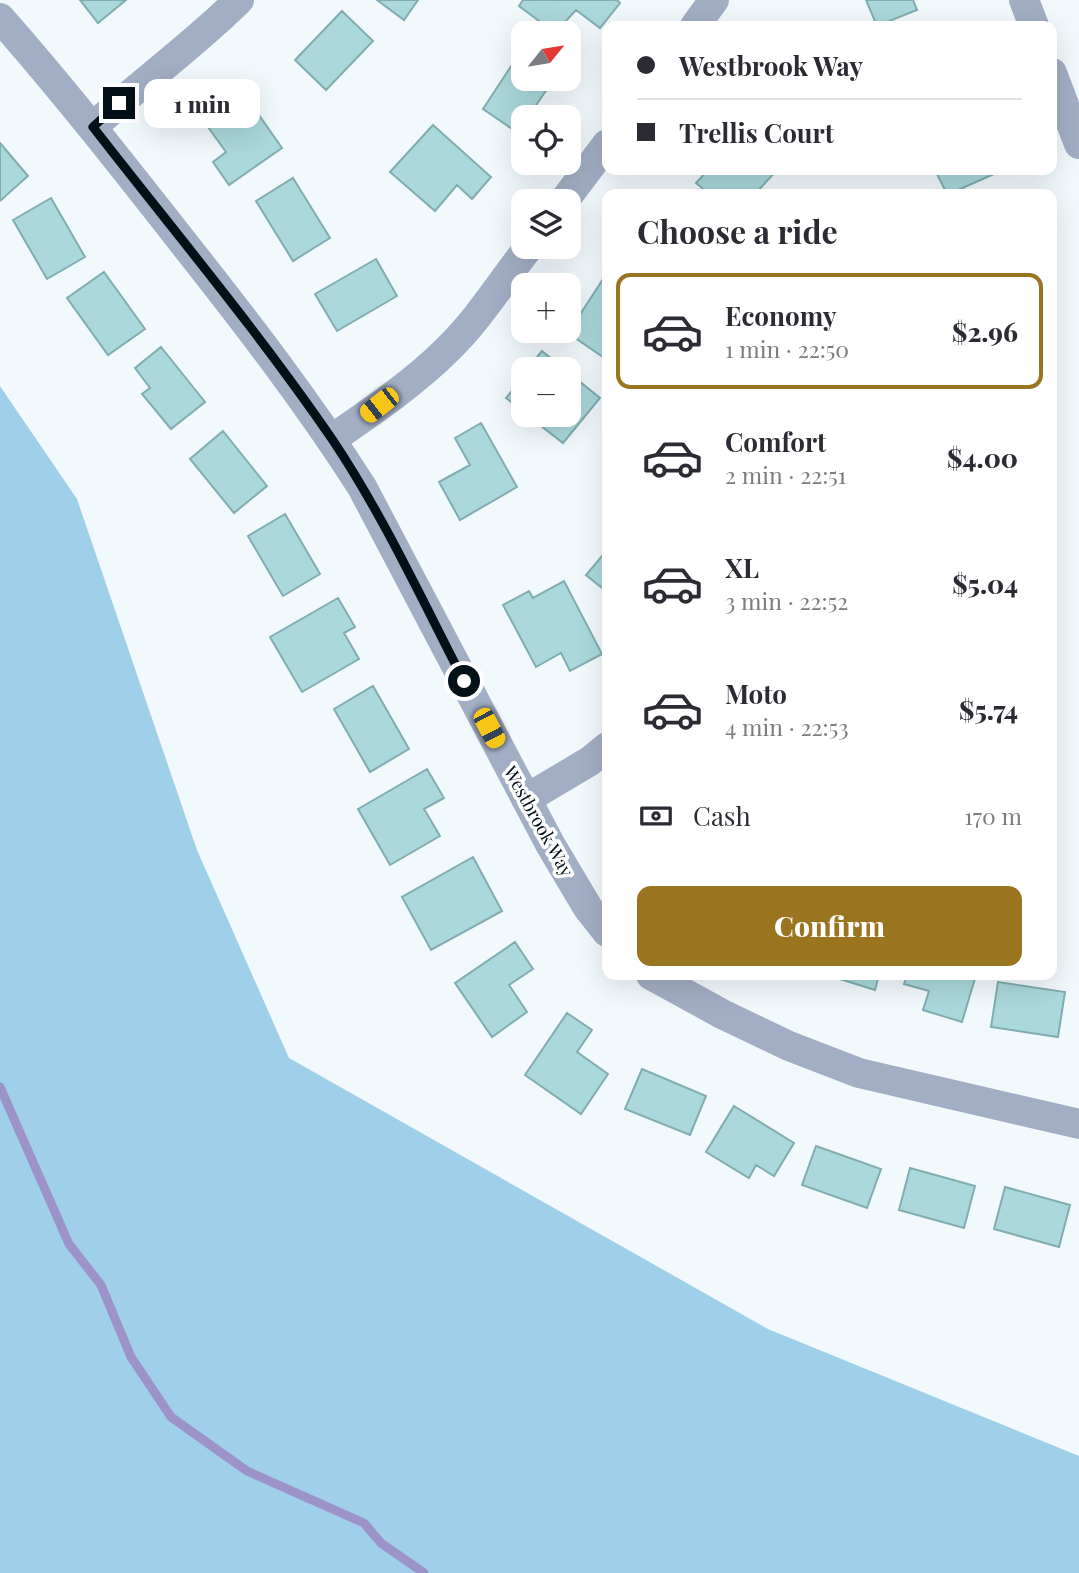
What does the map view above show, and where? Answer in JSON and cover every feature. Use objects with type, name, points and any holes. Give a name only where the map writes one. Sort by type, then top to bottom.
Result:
[{"type":"street","points":[[93,127],[205,33],[239,0]]},
{"type":"street","points":[[699,21],[714,0]]},
{"type":"street","points":[[1024,0],[1032,21]]},
{"type":"street","name":"Westbrook Way","points":[[0,18],[93,127],[235,308],[331,439],[362,487],[526,799],[588,908],[602,926]]},
{"type":"street","points":[[1057,86],[1079,144]]},
{"type":"street","points":[[573,189],[602,151]]},
{"type":"street","points":[[331,439],[418,375],[447,350],[473,321],[519,259]]},
{"type":"street","points":[[526,799],[602,751]]},
{"type":"street","points":[[661,980],[756,1030],[859,1073],[1079,1124]]},
{"type":"shaded area","points":[[0,386],[77,499],[197,850],[289,1058],[768,1329],[1079,1456],[1079,1573],[0,1573]]},
{"type":"building","points":[[80,0],[126,0],[98,23]]},
{"type":"building","points":[[377,0],[418,0],[404,20]]},
{"type":"building","points":[[523,0],[617,0],[620,3],[606,21],[602,21],[600,28],[576,10],[566,21],[539,21],[519,6]]},
{"type":"building","points":[[866,0],[913,0],[917,10],[890,21],[875,21]]},
{"type":"building","points":[[342,11],[373,41],[326,90],[295,60]]},
{"type":"building","points":[[511,66],[511,91],[546,91],[536,105],[511,105],[511,128],[483,109]]},
{"type":"building","points":[[245,95],[282,148],[229,185],[213,162],[226,152],[205,123]]},
{"type":"building","points":[[433,125],[491,177],[472,199],[457,185],[435,211],[390,172]]},
{"type":"building","points":[[0,143],[28,176],[0,201]]},
{"type":"building","points":[[703,175],[772,175],[760,189],[703,189],[696,183]]},
{"type":"building","points":[[938,175],[992,175],[960,189],[944,189]]},
{"type":"building","points":[[293,178],[330,238],[293,261],[256,201]]},
{"type":"building","points":[[51,198],[85,257],[47,279],[13,220]]},
{"type":"building","points":[[376,259],[397,296],[337,331],[315,294]]},
{"type":"building","points":[[104,272],[145,329],[108,355],[67,298]]},
{"type":"building","points":[[602,281],[602,356],[581,342],[581,313]]},
{"type":"building","points":[[161,347],[205,402],[171,429],[142,394],[150,388],[135,368]]},
{"type":"building","points":[[542,351],[549,357],[537,357]]},
{"type":"building","points":[[581,383],[600,398],[581,421]]},
{"type":"building","points":[[481,423],[517,487],[460,520],[439,482],[470,465],[455,438]]},
{"type":"building","points":[[542,427],[576,427],[563,443]]},
{"type":"building","points":[[223,431],[267,486],[234,513],[190,459]]},
{"type":"building","points":[[285,514],[320,574],[283,596],[248,536]]},
{"type":"building","points":[[602,556],[602,588],[586,575]]},
{"type":"building","points":[[564,581],[602,654],[570,671],[561,653],[536,667],[503,605],[529,591],[533,598]]},
{"type":"building","points":[[338,598],[355,627],[344,633],[359,659],[302,692],[270,637]]},
{"type":"building","points":[[373,686],[409,749],[370,772],[334,709]]},
{"type":"building","points":[[427,769],[444,798],[424,809],[440,836],[390,865],[358,809]]},
{"type":"building","points":[[473,857],[502,911],[431,950],[402,897]]},
{"type":"building","points":[[515,942],[533,969],[509,985],[527,1012],[492,1037],[455,983]]},
{"type":"building","points":[[843,980],[878,980],[875,990]]},
{"type":"building","points":[[905,980],[975,980],[962,1022],[923,1010],[929,991],[904,984]]},
{"type":"building","points":[[998,982],[1065,992],[1058,1037],[991,1027]]},
{"type":"building","points":[[567,1013],[592,1030],[577,1052],[608,1074],[581,1114],[525,1075]]},
{"type":"building","points":[[642,1069],[706,1096],[690,1135],[625,1109]]},
{"type":"building","points":[[734,1106],[794,1143],[774,1176],[756,1165],[749,1178],[706,1152]]},
{"type":"building","points":[[816,1146],[881,1169],[867,1208],[802,1185]]},
{"type":"building","points":[[910,1168],[975,1186],[964,1228],[899,1210]]},
{"type":"building","points":[[1005,1187],[1070,1205],[1059,1247],[994,1229]]},
{"type":"waterway","points":[[0,1087],[69,1244],[101,1285],[131,1357],[171,1417],[247,1471],[364,1523],[381,1543],[424,1573]]},
{"type":"route","points":[[119,103],[93,127],[235,308],[331,439],[362,487],[464,681]]}]
